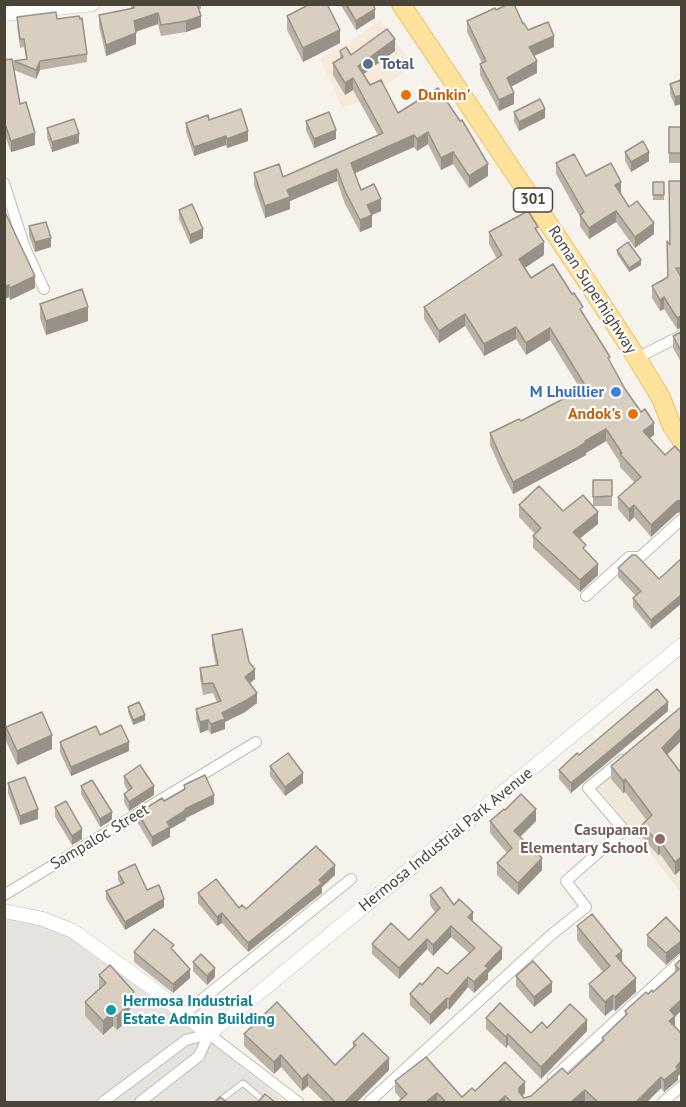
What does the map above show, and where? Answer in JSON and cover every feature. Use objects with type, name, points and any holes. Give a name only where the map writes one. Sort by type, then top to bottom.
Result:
[{"type":"main road","name":"Roman Superhighway","points":[[401,4],[636,358],[661,398],[672,426],[681,441]]},
{"type":"main road","name":"Roman Superhighway","points":[[661,398],[681,412]]},
{"type":"street","points":[[4,14],[92,4]]},
{"type":"street","points":[[4,183],[25,248],[44,289]]},
{"type":"street","points":[[636,358],[681,335]]},
{"type":"street","points":[[586,596],[629,557],[640,557],[681,519]]},
{"type":"street","name":"Hermosa Industrial Park Avenue","points":[[210,1034],[681,645]]},
{"type":"street","name":"Sampaloc Street","points":[[4,895],[256,742]]},
{"type":"street","points":[[369,1102],[551,935],[586,907],[566,881],[624,830],[588,788],[631,752]]},
{"type":"street","points":[[184,1014],[351,879]]},
{"type":"street","points":[[4,911],[43,919],[73,931],[298,1102]]},
{"type":"street","points":[[543,1087],[681,960]]},
{"type":"street","points":[[103,1102],[186,1040],[210,1034]]},
{"type":"street","points":[[140,1102],[199,1056],[210,1034]]},
{"type":"street","points":[[663,1102],[681,1086]]},
{"type":"lane","points":[[218,1102],[243,1083],[265,1102]]},
{"type":"shaded area","name":"Total","points":[[380,20],[417,70],[405,71],[371,96],[342,108],[320,58],[343,47]]},
{"type":"shaded area","name":"Casupanan Elementary School","points":[[681,715],[681,892],[597,787]]},
{"type":"shaded area","points":[[4,919],[43,923],[76,936],[286,1102],[5,1102]]},
{"type":"building","points":[[133,4],[197,4],[201,16],[161,25],[158,13],[134,21],[136,33],[106,45],[99,15],[134,8]]},
{"type":"building","points":[[310,4],[327,4],[340,30],[303,48],[287,16]]},
{"type":"building","points":[[346,4],[373,4],[375,9],[356,21]]},
{"type":"building","points":[[508,4],[514,4],[528,30],[548,22],[554,36],[529,47],[537,61],[507,78],[514,93],[499,100],[480,64],[486,61],[467,21]]},
{"type":"building","points":[[56,12],[57,19],[79,16],[80,19],[82,18],[87,54],[40,61],[36,70],[14,61],[27,59],[24,39],[20,39],[17,17]]},
{"type":"building","points":[[387,29],[395,39],[358,66],[370,85],[381,80],[398,113],[438,88],[460,121],[462,120],[488,164],[469,176],[453,152],[441,158],[428,132],[417,139],[414,135],[351,163],[361,190],[374,184],[381,199],[367,205],[372,215],[360,220],[337,169],[287,190],[290,197],[265,206],[254,173],[279,164],[283,177],[383,133],[353,78],[345,83],[333,63],[343,57],[340,51],[346,47],[351,55]]},
{"type":"building","points":[[12,59],[20,104],[26,102],[35,133],[11,141],[4,121],[4,60]]},
{"type":"building","points":[[681,80],[681,95],[675,97],[670,84]]},
{"type":"building","points":[[540,99],[545,109],[519,122],[514,112]]},
{"type":"building","points":[[241,109],[248,131],[194,147],[186,123],[208,115],[209,120]]},
{"type":"building","points":[[329,112],[336,130],[314,139],[306,121]]},
{"type":"building","points":[[74,119],[79,134],[52,142],[47,128]]},
{"type":"building","points":[[669,127],[681,127],[681,153],[669,153]]},
{"type":"building","points":[[643,141],[649,152],[631,162],[625,152]]},
{"type":"building","points":[[574,154],[586,176],[611,163],[621,182],[615,185],[629,207],[637,201],[654,223],[635,237],[616,211],[589,228],[580,215],[584,212],[556,163]]},
{"type":"building","points":[[669,181],[681,181],[681,268],[676,268],[681,277],[681,316],[677,318],[664,297],[660,300],[652,286],[668,277]]},
{"type":"building","points":[[653,182],[664,182],[664,195],[653,195]]},
{"type":"building","points":[[192,204],[203,229],[190,235],[179,210]]},
{"type":"building","points":[[4,210],[35,276],[10,288],[9,285],[4,287]]},
{"type":"building","points":[[528,211],[544,242],[519,259],[531,278],[553,264],[583,307],[580,309],[610,357],[608,358],[625,389],[641,412],[645,409],[654,423],[643,431],[665,455],[675,446],[681,453],[681,500],[651,525],[634,505],[629,509],[618,497],[641,477],[620,454],[622,453],[606,429],[577,448],[513,482],[490,433],[519,419],[521,421],[586,387],[550,328],[526,343],[516,327],[484,344],[465,314],[439,331],[424,307],[502,255],[489,232]]},
{"type":"building","points":[[46,222],[51,238],[35,242],[29,226]]},
{"type":"building","points":[[628,242],[641,260],[629,268],[617,250]]},
{"type":"building","points":[[82,289],[88,307],[46,321],[40,304]]},
{"type":"building","points":[[681,332],[681,351],[673,336]]},
{"type":"building","points":[[593,480],[612,480],[612,496],[593,497]]},
{"type":"building","points":[[539,486],[563,511],[583,495],[598,512],[573,532],[586,545],[583,548],[598,564],[580,580],[533,536],[541,528],[519,505]]},
{"type":"building","points":[[632,555],[636,555],[659,579],[681,559],[681,595],[651,620],[633,598],[641,591],[618,568]]},
{"type":"building","points":[[242,629],[249,662],[255,669],[245,677],[257,693],[222,713],[225,719],[211,724],[208,720],[200,722],[196,709],[221,701],[213,683],[203,684],[200,668],[218,665],[212,635]]},
{"type":"building","points":[[657,689],[668,702],[571,783],[559,770]]},
{"type":"building","points":[[139,702],[145,715],[133,720],[128,707]]},
{"type":"building","name":"Casupanan Elementary School","points":[[681,707],[681,728],[662,748],[681,773],[681,857],[675,862],[660,841],[658,842],[642,825],[652,815],[625,779],[623,781],[611,766]]},
{"type":"building","points":[[42,712],[52,735],[17,751],[6,727]]},
{"type":"building","points":[[121,725],[129,742],[71,767],[60,742],[96,726],[100,735]]},
{"type":"building","points":[[288,753],[303,773],[285,787],[270,766]]},
{"type":"building","points":[[140,765],[154,786],[129,802],[124,794],[132,788],[124,776]]},
{"type":"building","points":[[205,775],[214,795],[185,809],[167,822],[170,827],[152,837],[138,813],[162,798],[164,801],[185,789],[184,785]]},
{"type":"building","points":[[25,777],[38,809],[20,816],[8,783]]},
{"type":"building","points":[[92,780],[112,812],[100,819],[81,786]]},
{"type":"building","points":[[521,794],[536,809],[514,831],[542,858],[518,883],[497,863],[512,848],[490,821]]},
{"type":"building","points":[[66,801],[82,829],[72,836],[55,807]]},
{"type":"building","points":[[316,846],[335,865],[319,880],[322,883],[248,943],[222,913],[217,917],[198,893],[216,879],[239,908],[242,905],[246,909]]},
{"type":"building","points":[[135,864],[147,890],[159,885],[164,899],[125,922],[106,891],[124,883],[118,872]]},
{"type":"building","points":[[441,887],[454,905],[459,899],[473,912],[468,917],[502,948],[485,966],[488,968],[474,982],[468,977],[449,999],[447,998],[430,1015],[410,994],[420,983],[422,985],[438,967],[447,974],[475,948],[451,926],[433,945],[427,939],[399,968],[372,944],[391,923],[409,940],[440,908],[430,895]]},
{"type":"building","points":[[592,914],[622,951],[616,956],[636,978],[615,997],[613,995],[605,1002],[589,984],[610,966],[577,926]]},
{"type":"building","points":[[666,917],[681,933],[681,942],[666,953],[647,935]]},
{"type":"building","points":[[154,929],[174,945],[171,948],[190,969],[173,984],[134,952]]},
{"type":"building","points":[[201,954],[215,968],[207,976],[193,962]]},
{"type":"building","points":[[681,959],[681,1000],[670,1010],[675,1016],[669,1021],[681,1033],[681,1061],[676,1067],[678,1069],[664,1080],[661,1077],[636,1102],[598,1102],[585,1090],[571,1102],[512,1102],[505,1096],[498,1102],[446,1102],[437,1093],[426,1102],[398,1102],[407,1094],[395,1081],[426,1057],[462,1097],[472,1088],[475,1091],[505,1062],[525,1082],[519,1088],[519,1092],[524,1098],[531,1096],[562,1068],[568,1074],[604,1040],[602,1038],[627,1014],[625,1011],[646,992],[648,994],[652,990],[653,992],[679,969],[675,965]]},
{"type":"building","points":[[533,961],[552,982],[534,997],[516,976]]},
{"type":"building","points":[[110,965],[134,992],[125,1000],[129,1005],[117,1016],[113,1012],[103,1021],[85,1002],[106,983],[99,975]]},
{"type":"building","points":[[277,1002],[335,1065],[356,1045],[353,1043],[363,1033],[389,1058],[345,1102],[335,1102],[308,1074],[302,1079],[281,1055],[274,1062],[244,1034]]},
{"type":"building","points":[[500,1003],[531,1033],[542,1022],[547,1028],[570,1004],[587,1020],[541,1067],[508,1034],[506,1037],[486,1018]]},
{"type":"building","points":[[265,1094],[275,1102],[258,1102]]},
{"type":"building","points":[[220,1097],[227,1102],[216,1102]]},
{"type":"place","name":"Total","points":[[368,64]]},
{"type":"place","name":"Dunkin'","points":[[406,95]]},
{"type":"place","name":"M Lhuillier","points":[[616,392]]},
{"type":"place","name":"Andok's","points":[[633,414]]},
{"type":"place","name":"Casupanan Elementary School","points":[[660,839]]},
{"type":"place","name":"Hermosa Industrial Estate Admin Building","points":[[111,1010]]}]
